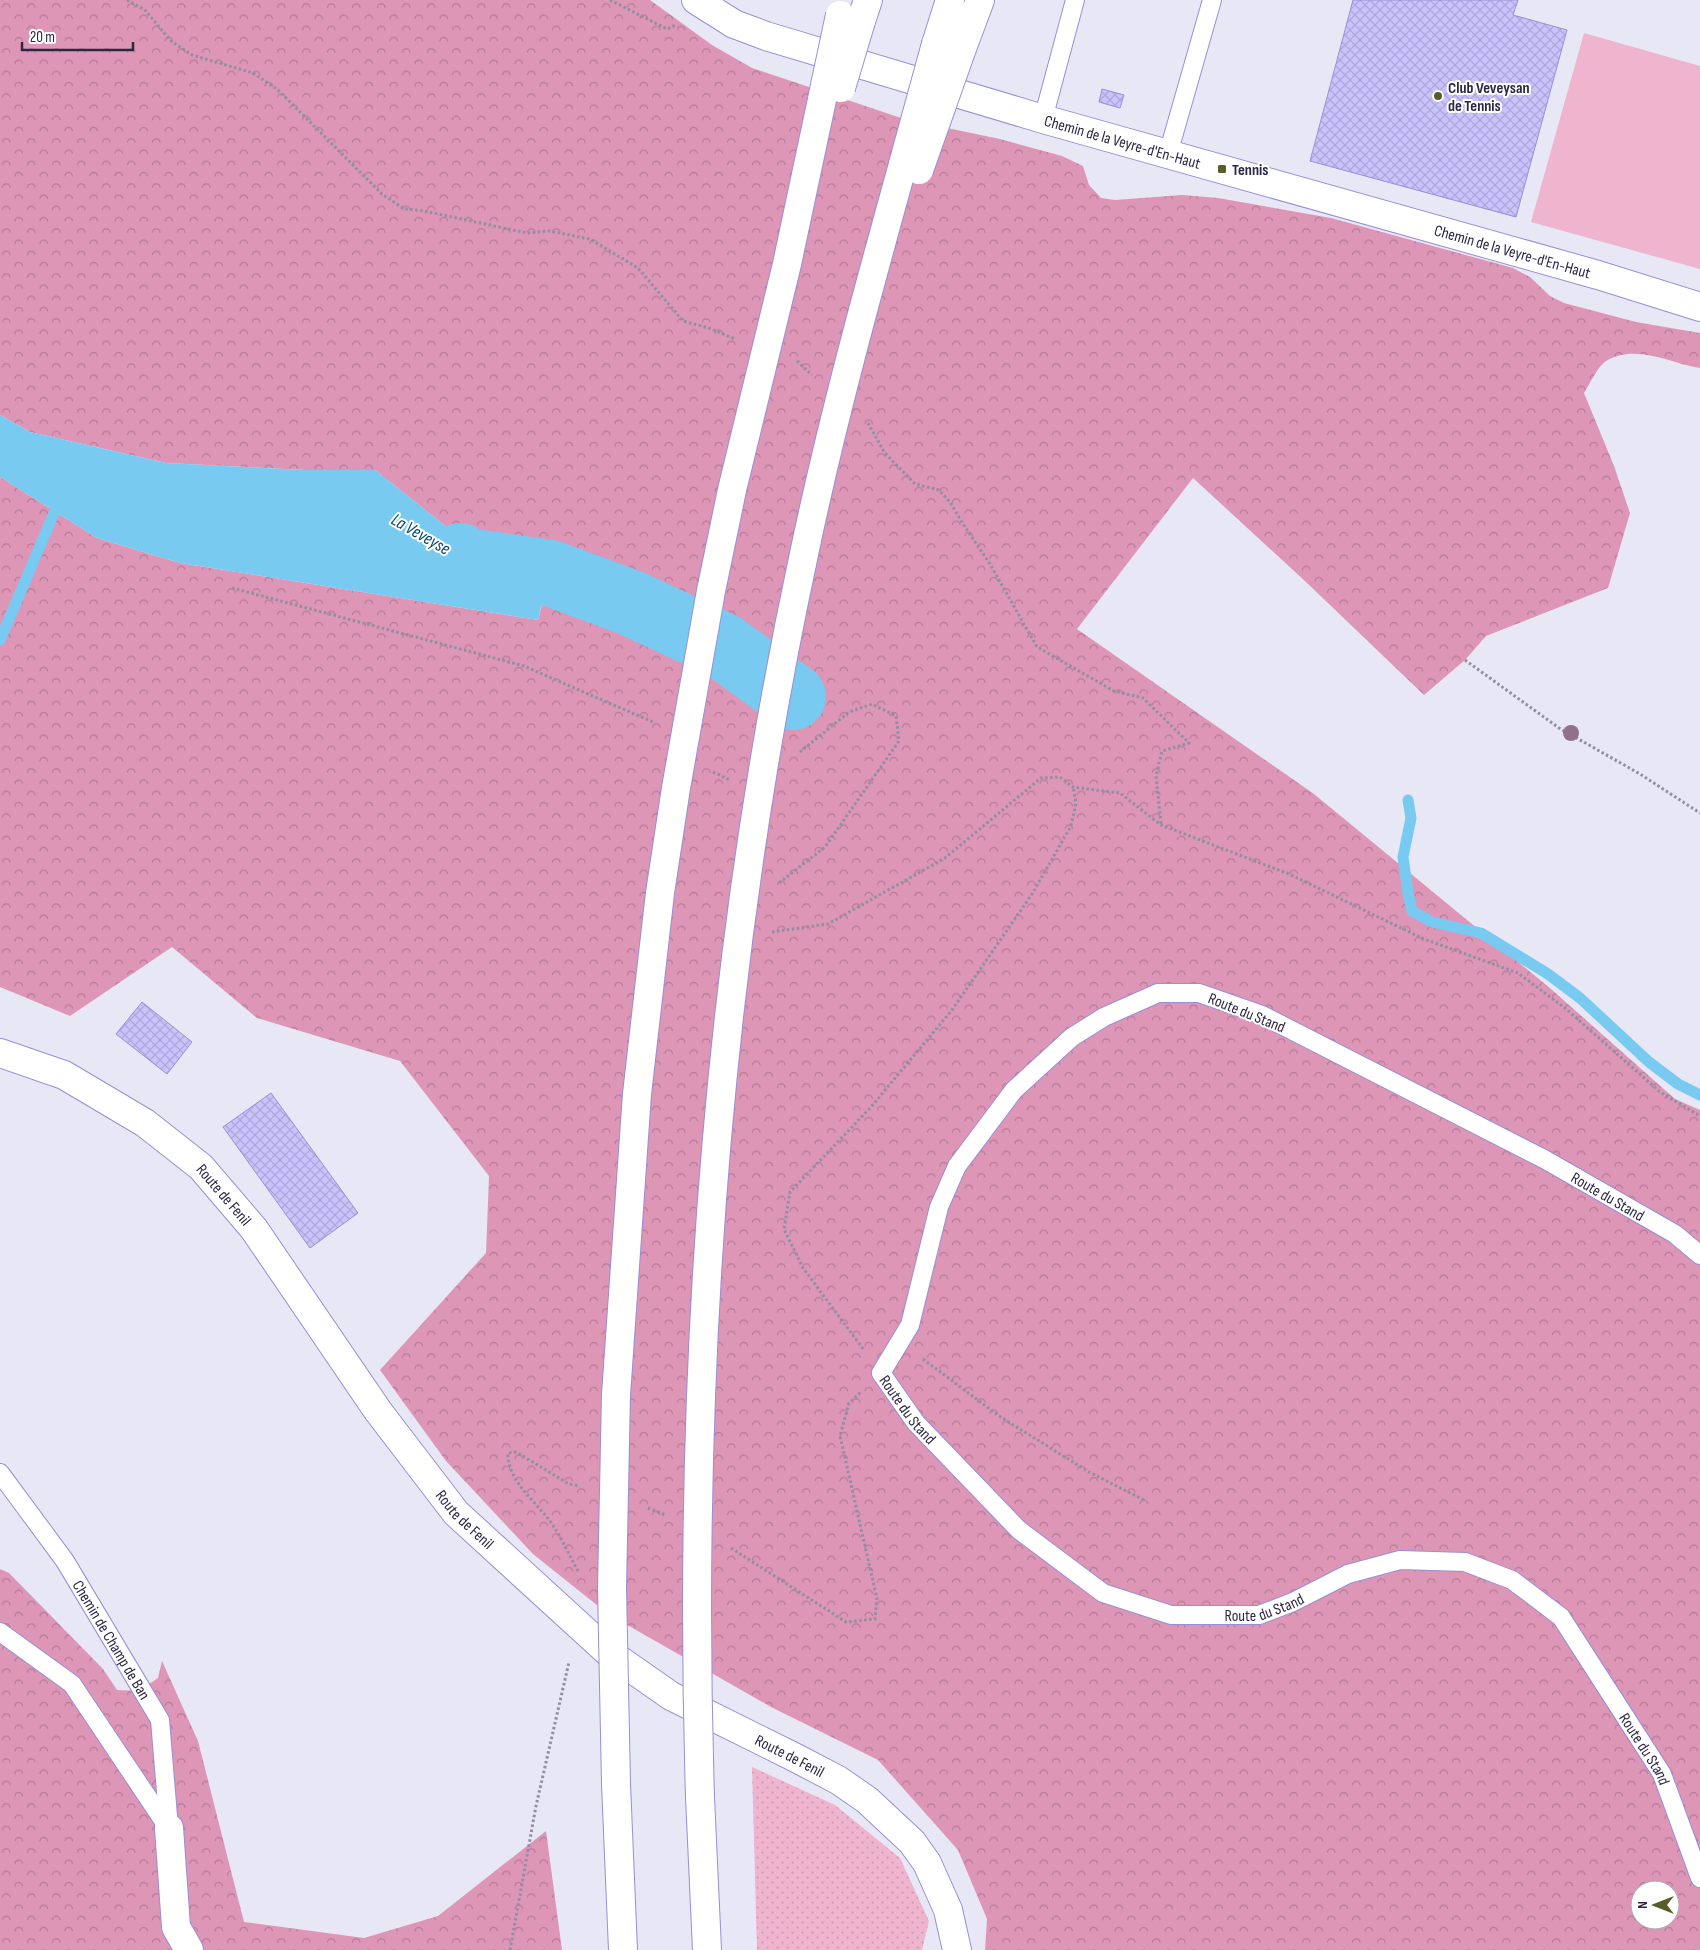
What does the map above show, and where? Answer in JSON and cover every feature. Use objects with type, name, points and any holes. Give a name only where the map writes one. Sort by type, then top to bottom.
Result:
[{"type":"main road","points":[[707,1950],[700,1797],[697,1639],[699,1425],[710,1225],[726,1044],[750,850],[767,746],[803,556],[843,386],[948,48],[950,0]]},
{"type":"main road","points":[[948,48],[980,0]]},
{"type":"main road","points":[[623,1950],[616,1784],[612,1587],[616,1395],[631,1173],[648,993],[676,788],[711,591],[732,490],[851,7]]},
{"type":"main road","name":"Chemin de la Veyre-d'En-Haut","points":[[689,11],[1043,119],[1588,272],[1700,307]]},
{"type":"main road","name":"Route de Fenil","points":[[0,1053],[64,1074],[145,1123],[201,1167],[254,1229],[378,1411],[456,1513],[608,1652],[671,1696],[794,1756],[838,1780],[867,1800],[912,1842],[927,1863],[948,1910],[958,1950]]},
{"type":"main road","points":[[169,1828],[182,1939]]},
{"type":"lane","points":[[1043,119],[1075,0]]},
{"type":"lane","points":[[1168,154],[1212,0]]},
{"type":"lane","name":"Route du Stand","points":[[1700,1255],[1675,1234],[1544,1159],[1262,1015],[1199,993],[1158,993],[1104,1017],[1072,1037],[1014,1090],[957,1166],[939,1207],[910,1324],[881,1373],[916,1423],[1019,1530],[1103,1593],[1171,1614],[1259,1615],[1293,1602],[1348,1574],[1400,1560],[1465,1562],[1512,1580],[1561,1618],[1662,1774],[1700,1878]]},
{"type":"lane","name":"Chemin de Champ de Ban","points":[[0,1473],[65,1561],[160,1720],[169,1828]]},
{"type":"lane","points":[[0,1632],[72,1684],[169,1828]]},
{"type":"path","points":[[127,0],[145,10],[171,41],[192,55],[253,73],[278,90],[382,194],[404,209],[424,211],[527,233],[549,231],[590,239],[638,268],[683,321],[709,328],[741,341]]},
{"type":"path","points":[[610,0],[667,29],[689,11]]},
{"type":"path","points":[[790,356],[802,364],[814,377]]},
{"type":"path","points":[[863,420],[868,423],[884,452],[915,484],[939,490],[950,502],[990,564],[1037,647],[1114,691],[1143,698],[1189,743],[1162,751],[1156,776],[1161,825]]},
{"type":"path","points":[[232,588],[524,666],[652,721],[660,728]]},
{"type":"path","points":[[1465,660],[1559,728],[1640,774],[1700,813]]},
{"type":"path","points":[[775,886],[825,847],[899,741],[896,716],[872,704],[849,712],[795,756]]},
{"type":"path","points":[[709,770],[732,781]]},
{"type":"path","points":[[767,927],[772,932],[828,924],[945,858],[1041,778],[1060,777],[1073,787],[1120,793],[1161,825],[1289,874],[1424,939],[1518,973],[1565,1008],[1660,1092],[1700,1116]]},
{"type":"path","points":[[881,1373],[803,1268],[784,1229],[790,1192],[871,1107],[952,1010],[1032,894],[1071,826],[1076,803],[1073,787]]},
{"type":"path","points":[[900,1342],[999,1416],[1089,1472],[1146,1500]]},
{"type":"shaded area","points":[[1584,33],[1700,66],[1700,269],[1531,222]]},
{"type":"shaded area","points":[[752,1767],[835,1805],[900,1858],[929,1921],[922,1950],[757,1950]]},
{"type":"green space","points":[[0,0],[650,0],[712,45],[752,68],[904,119],[1000,139],[1062,156],[1083,166],[1089,185],[1101,198],[1115,200],[1182,195],[1218,198],[1331,218],[1513,268],[1530,277],[1550,296],[1564,303],[1636,322],[1700,333],[1700,368],[1641,354],[1617,356],[1603,364],[1584,393],[1614,466],[1630,513],[1608,588],[1486,636],[1465,660],[1424,695],[1306,582],[1193,478],[1077,629],[1314,794],[1551,989],[1675,1099],[1700,1110],[1700,1950],[985,1950],[987,1919],[958,1850],[878,1760],[771,1707],[608,1614],[533,1554],[446,1461],[380,1370],[486,1253],[489,1176],[400,1061],[257,1018],[172,947],[70,1016],[0,987],[0,477],[97,538],[180,563],[538,620],[550,573],[551,557],[468,544],[375,470],[306,470],[166,463],[30,432],[0,415]]},
{"type":"green space","points":[[0,1569],[9,1573],[103,1669],[117,1690],[139,1691],[158,1678],[162,1661],[198,1741],[244,1922],[364,1938],[438,1916],[546,1831],[562,1950],[0,1950]]},
{"type":"water","points":[[0,415],[30,432],[166,463],[306,470],[375,470],[468,544],[552,557],[538,620],[180,563],[97,538],[0,477]]},
{"type":"building","name":"Club Veveysan de Tennis","points":[[1353,0],[1518,0],[1513,15],[1567,30],[1516,217],[1310,161]]},
{"type":"building","points":[[1102,89],[1124,95],[1120,108],[1099,102]]},
{"type":"building","points":[[142,1002],[192,1042],[167,1074],[116,1034]]},
{"type":"building","points":[[271,1093],[358,1213],[310,1248],[223,1127]]},
{"type":"waterway","points":[[0,640],[60,499]]},
{"type":"waterway","name":"La Veveyse","points":[[460,556],[467,561],[550,573],[631,603],[723,646],[793,697]]},
{"type":"waterway","points":[[1408,800],[1411,818],[1403,857],[1412,911],[1432,922],[1481,933],[1548,974],[1580,998],[1649,1062],[1678,1084],[1700,1095]]},
{"type":"place","name":"Club Veveysan de Tennis","points":[[1438,96]]},
{"type":"place","name":"Tennis","points":[[1222,169]]}]
